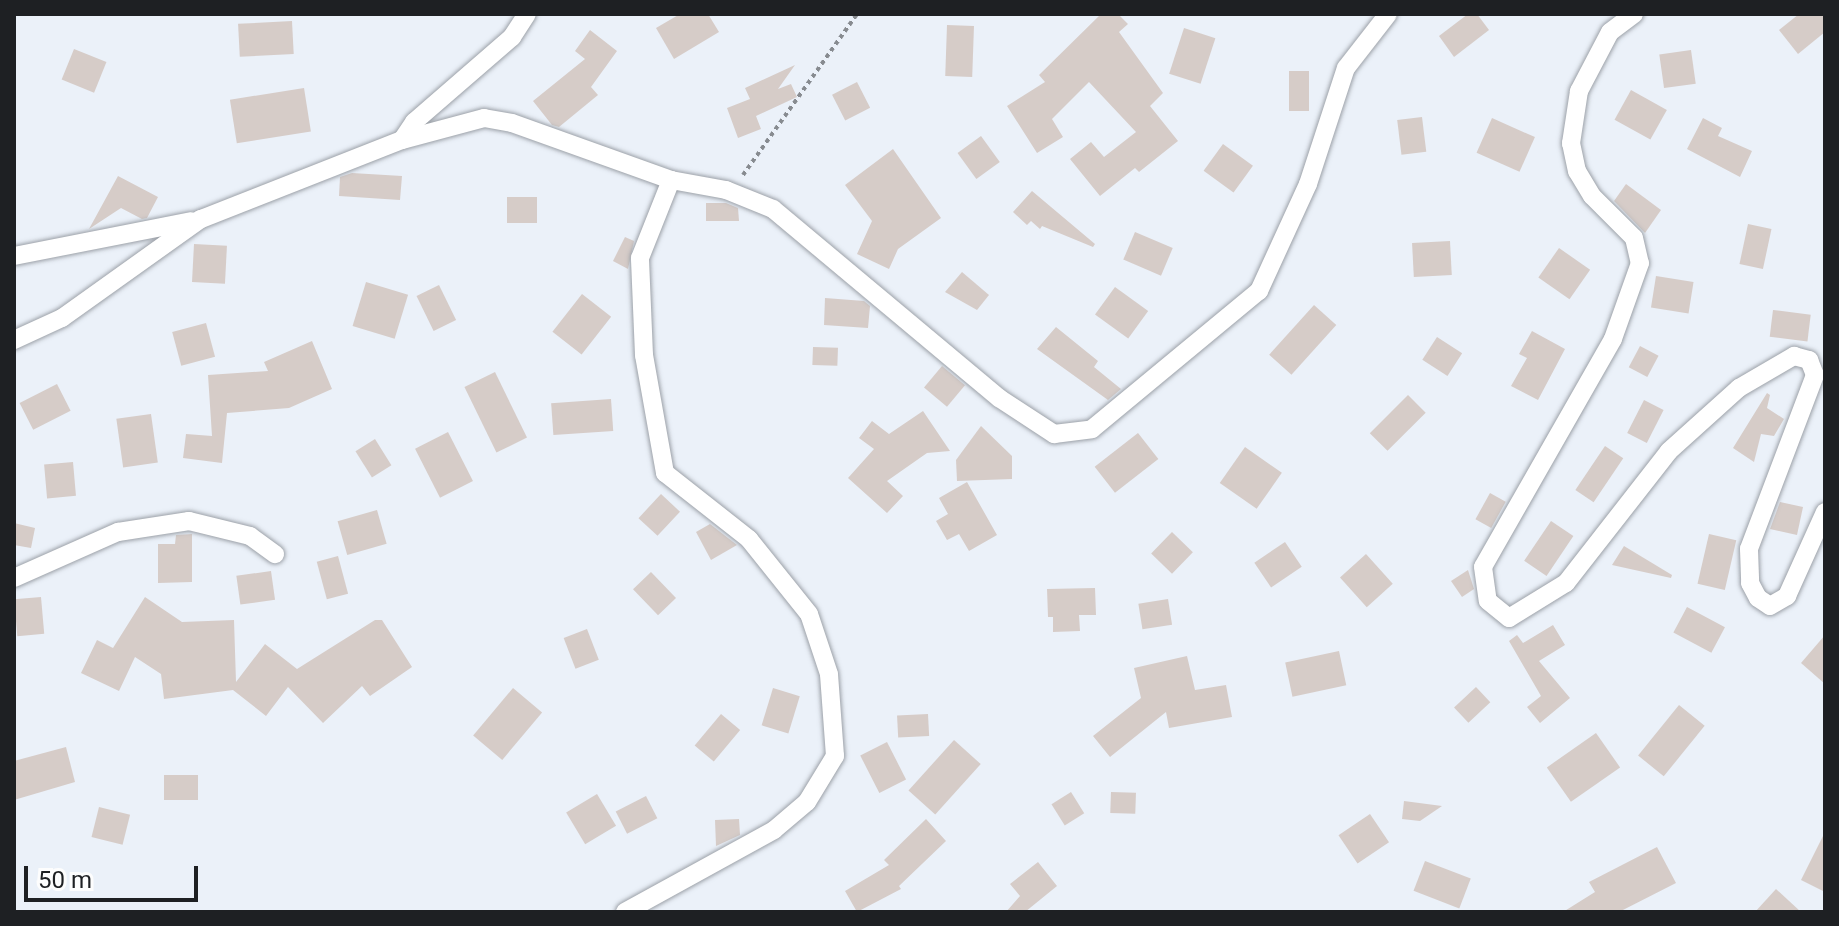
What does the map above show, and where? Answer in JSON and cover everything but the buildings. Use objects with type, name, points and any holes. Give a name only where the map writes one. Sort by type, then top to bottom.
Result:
[{"type":"street","points":[[402,140],[414,122],[512,37],[527,14]]},
{"type":"street","points":[[14,256],[201,219],[402,140],[484,118],[512,123],[671,180],[726,190],[773,209],[999,398],[1054,434],[1092,429],[1259,291],[1308,184],[1346,68],[1388,14]]},
{"type":"street","points":[[1634,14],[1610,32],[1579,91],[1571,143],[1577,171],[1592,196],[1634,238],[1640,263],[1613,339],[1483,567],[1488,601],[1509,618],[1566,583],[1669,451],[1739,388],[1794,356],[1809,360],[1815,375],[1749,549],[1750,583],[1758,598],[1770,606],[1787,596],[1825,512]]},
{"type":"street","points":[[625,912],[774,830],[807,802],[835,756],[829,674],[809,614],[749,539],[665,473],[644,355],[640,258],[671,180]]},
{"type":"street","points":[[14,340],[62,318],[201,219]]},
{"type":"street","points":[[14,578],[118,532],[189,521],[250,536],[275,554]]},
{"type":"path","points":[[726,190],[752,166],[857,14]]}]
